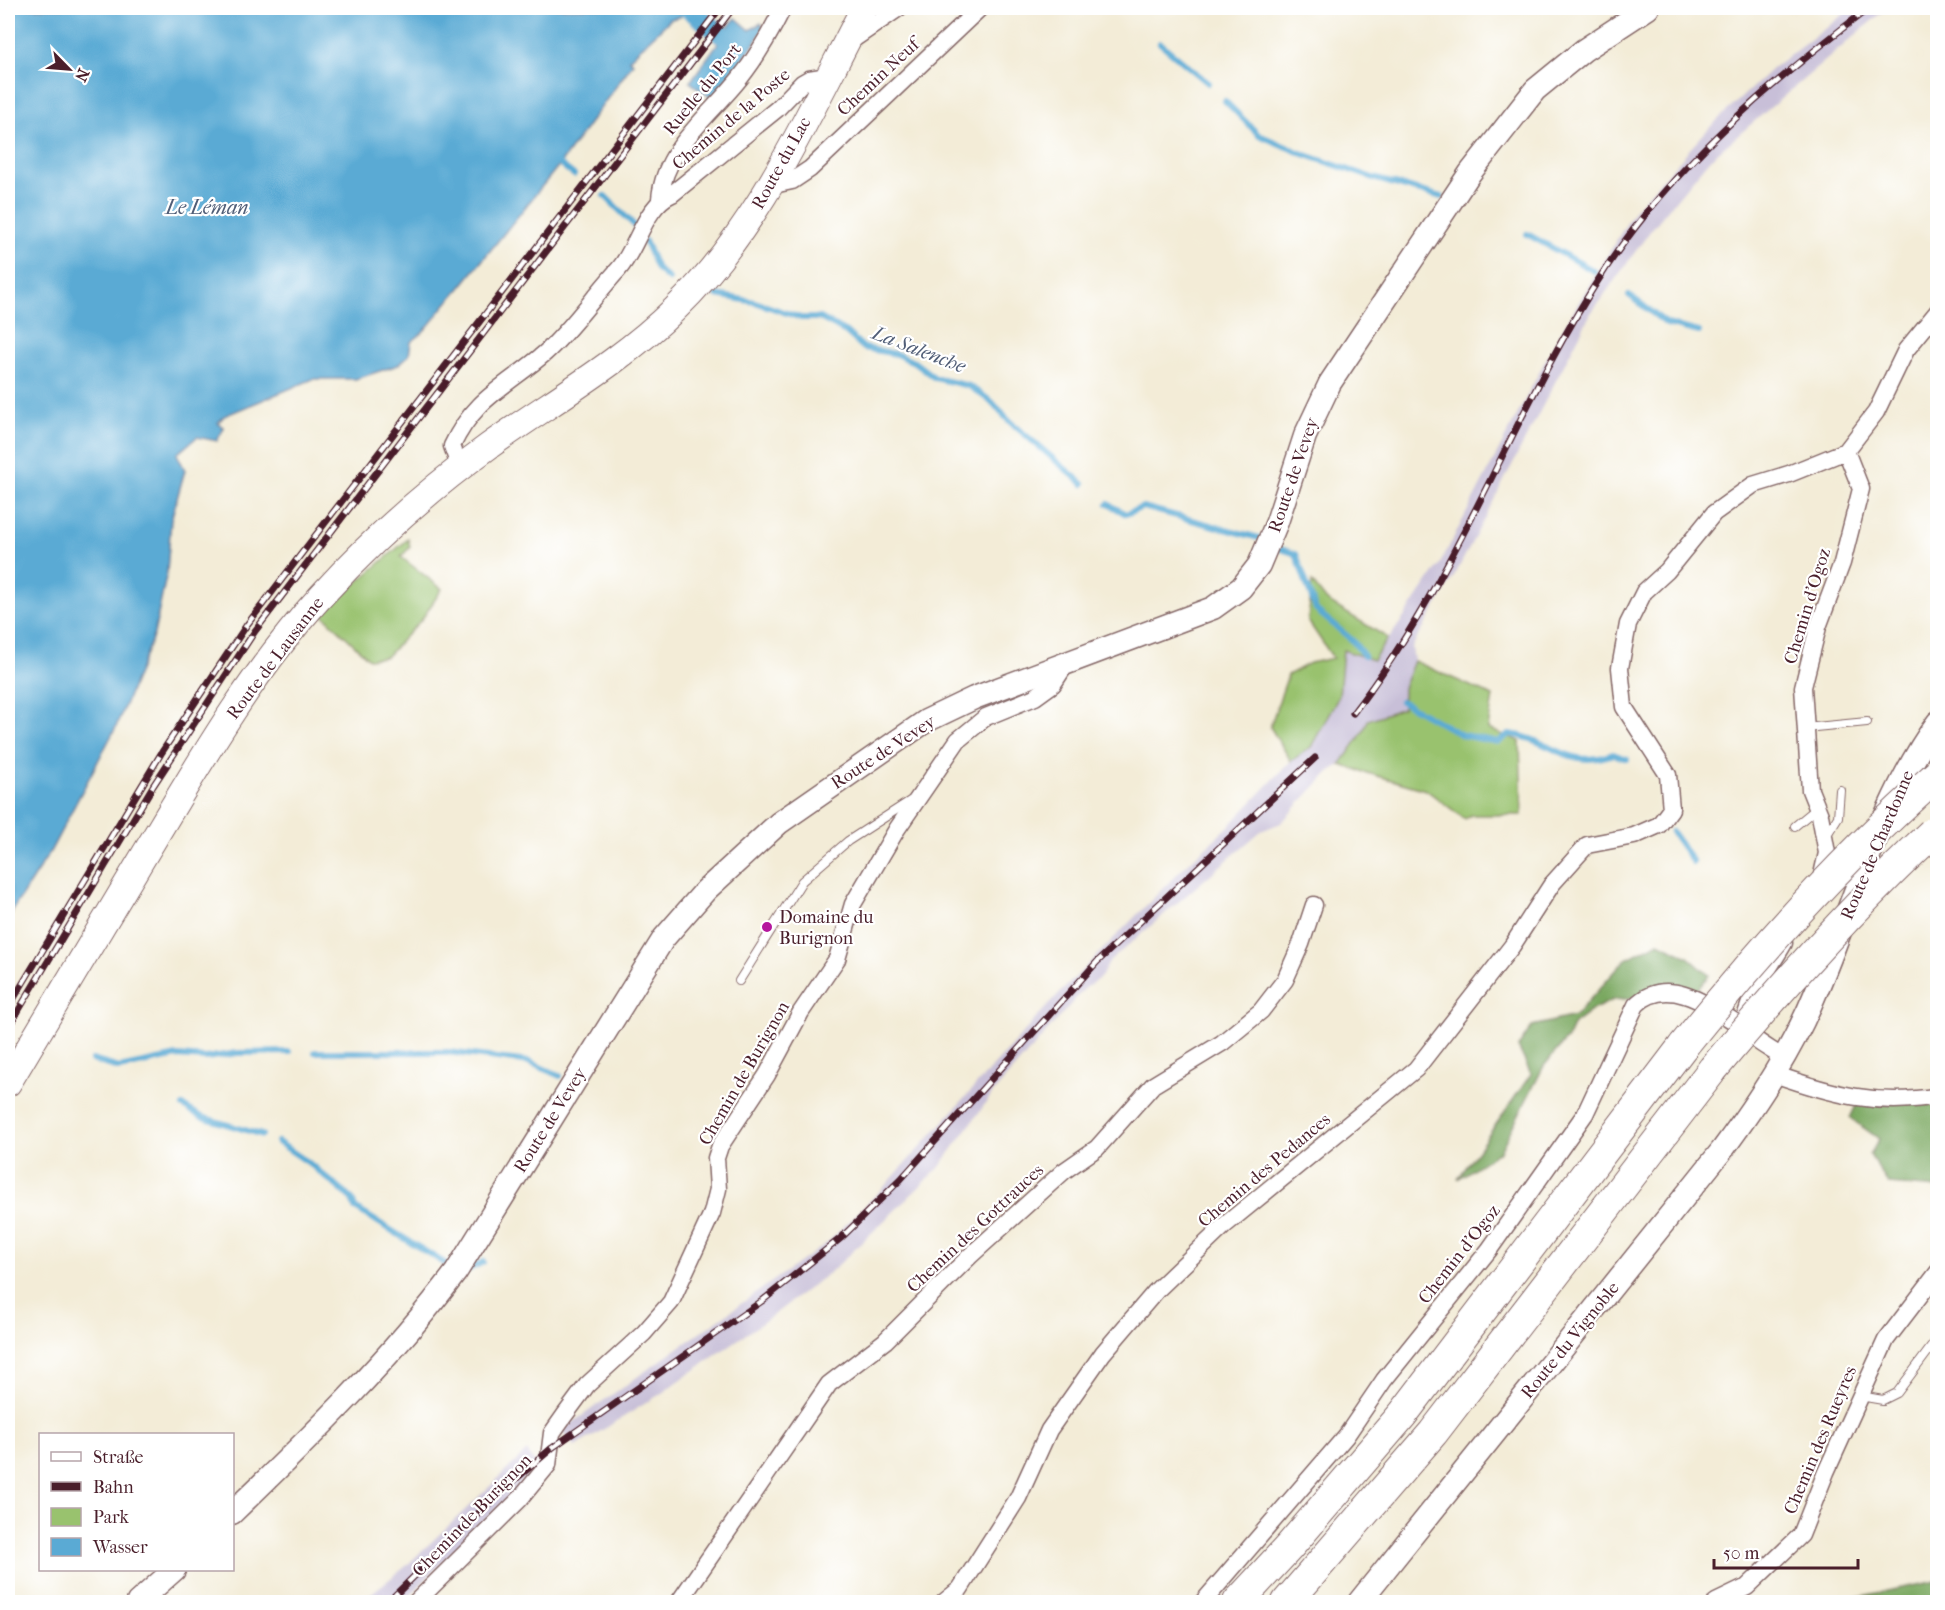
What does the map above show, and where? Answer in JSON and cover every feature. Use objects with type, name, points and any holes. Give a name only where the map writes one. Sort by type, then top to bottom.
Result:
[{"type":"highway","points":[[1238,1602],[1364,1462],[1443,1365],[1684,1045],[1759,954],[1814,896],[1938,774]]},
{"type":"highway","points":[[1287,1602],[1370,1510],[1433,1433],[1713,1069],[1811,955],[1935,831]]},
{"type":"main road","name":"Route du Lac","points":[[679,306],[727,251],[769,186],[864,8]]},
{"type":"main road","name":"Route de Vevey","points":[[234,1511],[331,1416],[442,1291],[664,938],[706,890],[788,816],[926,721],[974,698],[1213,608],[1232,596],[1249,580],[1268,547],[1305,436],[1330,383],[1470,173],[1535,90],[1584,50],[1648,8]]},
{"type":"main road","name":"Route de Lausanne","points":[[8,1083],[198,765],[261,671],[303,615],[357,558],[414,505],[460,468],[622,354],[679,306]]},
{"type":"main road","name":"Route de Chardonne","points":[[1779,1066],[1824,973],[1891,806],[1938,722]]},
{"type":"main road","name":"Route du Vignoble","points":[[1359,1602],[1723,1149],[1779,1066]]},
{"type":"main road","points":[[138,1602],[172,1571]]},
{"type":"street","name":"Ruelle du Port","points":[[660,199],[663,180],[677,152],[742,75],[783,8]]},
{"type":"street","points":[[843,47],[899,8]]},
{"type":"street","name":"Chemin Neuf","points":[[769,186],[792,181],[810,169],[980,8]]},
{"type":"street","name":"Chemin de la Poste","points":[[660,199],[672,194],[766,118],[802,83],[809,79],[828,76]]},
{"type":"street","points":[[460,468],[452,446],[462,423],[502,385],[546,353],[621,267],[660,199]]},
{"type":"street","points":[[1846,451],[1876,412],[1906,350],[1938,310]]},
{"type":"street","name":"Chemin d'Ogoz","points":[[1746,1029],[1746,1015],[1751,1001],[1824,875],[1827,859],[1826,836],[1810,790],[1803,687],[1818,627],[1842,563],[1861,489],[1846,451]]},
{"type":"street","name":"Chemin des Pedances","points":[[944,1602],[960,1588],[1018,1498],[1049,1430],[1103,1353],[1156,1291],[1225,1225],[1416,1069],[1512,946],[1552,884],[1587,845],[1634,836],[1659,825],[1671,809],[1668,776],[1624,707],[1620,668],[1628,624],[1644,592],[1667,571],[1714,513],[1753,485],[1846,451]]},
{"type":"street","name":"Chemin de Burignon","points":[[416,1602],[520,1499],[548,1465],[552,1433],[587,1385],[644,1334],[671,1302],[712,1213],[718,1189],[716,1158],[720,1146],[767,1075],[801,1012],[837,959],[853,904],[897,829],[958,740],[986,717],[1035,697],[1053,684],[1066,664]]},
{"type":"street","name":"Chemin des Gottrauces","points":[[679,1602],[829,1384],[885,1341],[970,1256],[1064,1171],[1097,1148],[1153,1085],[1222,1043],[1261,1011],[1285,980],[1301,944],[1314,905]]},
{"type":"street","name":"Chemin d'Ogoz","points":[[1203,1602],[1346,1436],[1384,1380],[1489,1250],[1585,1114],[1635,1005],[1652,995],[1679,993],[1705,1004],[1746,1029],[1779,1066]]},
{"type":"street","points":[[1779,1066],[1809,1086],[1859,1099],[1906,1102],[1938,1096]]},
{"type":"street","name":"Chemin des Rueyres","points":[[1716,1602],[1747,1587],[1801,1535],[1886,1340],[1938,1272]]},
{"type":"lane","points":[[1805,728],[1867,722]]},
{"type":"lane","points":[[1826,836],[1838,817],[1840,790]]},
{"type":"lane","points":[[739,981],[802,881],[848,841],[921,794]]},
{"type":"lane","points":[[1795,826],[1817,808]]},
{"type":"lane","points":[[1860,1396],[1883,1400],[1897,1393],[1938,1338]]},
{"type":"shaded area","points":[[1852,8],[1887,8],[1708,161],[1651,230],[1591,313],[1455,575],[1412,647],[1414,661],[1403,688],[1403,708],[1368,720],[1363,732],[1340,765],[1329,772],[1281,823],[1261,831],[1110,961],[1101,977],[1084,989],[993,1093],[939,1168],[834,1269],[776,1313],[659,1395],[575,1447],[562,1430],[827,1243],[888,1183],[1050,1003],[1186,865],[1227,828],[1291,761],[1311,747],[1339,696],[1342,650],[1373,660],[1440,564],[1556,340],[1636,208],[1710,127],[1773,68]]},
{"type":"shaded area","points":[[527,1451],[539,1469],[449,1555],[404,1602],[360,1602],[405,1567]]},
{"type":"green space","points":[[408,539],[410,547],[401,557],[442,589],[422,619],[386,657],[369,659],[321,613]]},
{"type":"green space","points":[[1312,582],[1327,601],[1388,638],[1373,660],[1343,650],[1339,696],[1311,747],[1291,761],[1270,727],[1288,675],[1310,663],[1333,658],[1308,621]]},
{"type":"green space","points":[[1414,661],[1493,696],[1488,729],[1520,741],[1522,815],[1471,815],[1465,819],[1426,790],[1340,765],[1363,732],[1368,720],[1403,708],[1403,688]]},
{"type":"green space","points":[[1659,942],[1688,957],[1709,975],[1695,993],[1613,1000],[1594,1009],[1574,1024],[1568,1037],[1544,1066],[1500,1151],[1458,1179],[1531,1074],[1518,1047],[1532,1026],[1575,1016],[1626,959]]},
{"type":"green space","points":[[1937,1096],[1937,1188],[1888,1184],[1870,1155],[1879,1139],[1850,1118],[1859,1099]]},
{"type":"green space","points":[[1937,1581],[1937,1602],[1832,1602]]},
{"type":"water","name":"Le Léman","points":[[8,8],[688,8],[680,17],[671,19],[629,59],[633,63],[560,164],[456,293],[424,331],[411,342],[409,355],[398,365],[356,379],[313,379],[224,416],[218,423],[224,428],[217,441],[197,437],[177,454],[185,470],[171,520],[167,572],[154,634],[116,727],[50,852],[13,909],[8,923]]},
{"type":"water","points":[[736,18],[750,30],[761,23],[764,28],[736,72],[714,100],[690,82],[718,43],[715,41]]},
{"type":"waterway","points":[[688,8],[721,34]]},
{"type":"waterway","points":[[1160,43],[1208,83]]},
{"type":"waterway","points":[[1225,101],[1259,135],[1303,154],[1373,178],[1442,197]]},
{"type":"waterway","name":"La Salenche","points":[[560,164],[574,175]]},
{"type":"waterway","name":"La Salenche","points":[[605,196],[638,229]]},
{"type":"waterway","points":[[1527,234],[1594,271]]},
{"type":"waterway","name":"La Salenche","points":[[645,241],[657,269],[669,279]]},
{"type":"waterway","name":"La Salenche","points":[[717,295],[755,302],[801,318],[820,318],[846,332],[864,348],[896,354],[914,362],[935,378],[969,386],[992,402],[1009,421],[1083,484]]},
{"type":"waterway","points":[[1629,295],[1667,324],[1699,332]]},
{"type":"waterway","name":"La Salenche","points":[[1108,504],[1126,514],[1143,507],[1259,538]]},
{"type":"waterway","name":"La Salenche","points":[[1278,548],[1296,554],[1316,610],[1352,640],[1364,656]]},
{"type":"waterway","name":"La Salenche","points":[[1401,701],[1462,735],[1498,742],[1509,734],[1536,741],[1583,759],[1613,754],[1627,759]]},
{"type":"waterway","name":"La Salenche","points":[[1672,832],[1693,862]]},
{"type":"waterway","points":[[92,1060],[119,1068],[177,1056],[206,1058],[237,1053],[289,1052]]},
{"type":"waterway","points":[[315,1052],[448,1052],[529,1062],[560,1076]]},
{"type":"waterway","points":[[183,1106],[202,1117],[262,1135]]},
{"type":"waterway","points":[[278,1142],[309,1163],[352,1199],[355,1208],[446,1264]]},
{"type":"waterway","points":[[467,1270],[483,1262]]},
{"type":"railway","points":[[8,1008],[162,752],[246,626],[720,8]]},
{"type":"railway","points":[[8,1028],[153,786],[255,631],[733,8]]},
{"type":"railway","points":[[1353,713],[1391,660],[1424,606],[1572,323],[1633,230],[1663,194],[1726,127],[1796,66],[1869,8]]},
{"type":"railway","points":[[388,1602],[496,1496],[552,1448],[762,1301],[841,1238],[901,1179],[1097,962],[1315,758]]},
{"type":"place","name":"Domaine du Burignon","points":[[767,927]]}]
